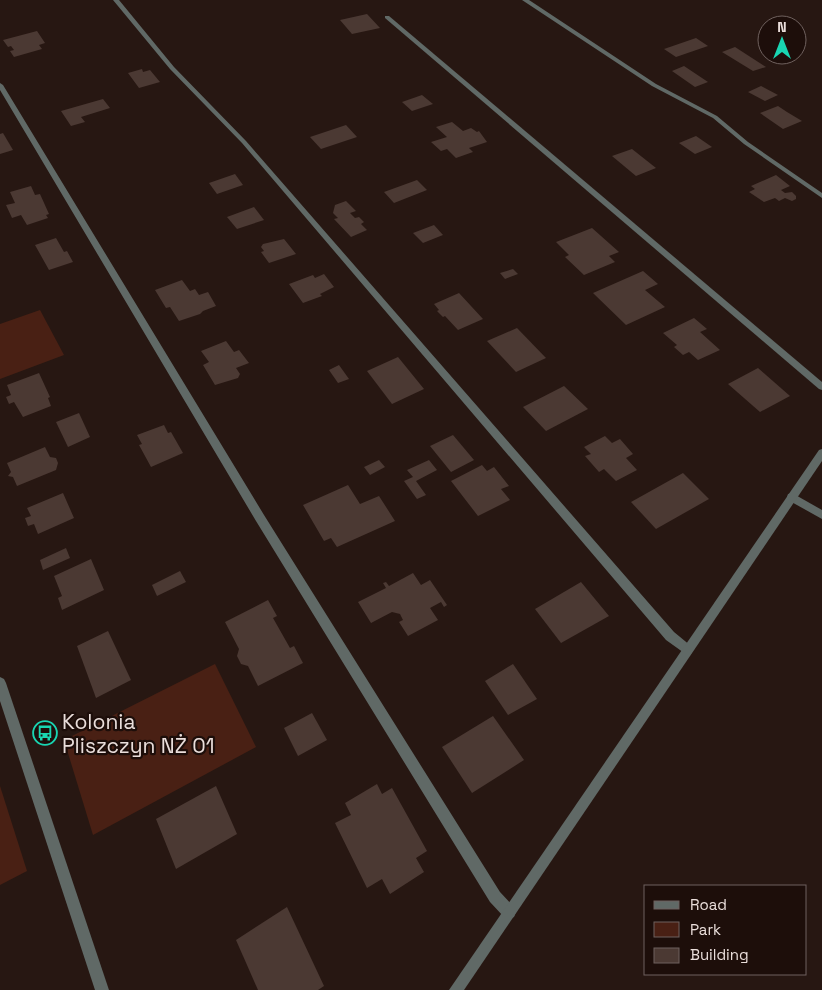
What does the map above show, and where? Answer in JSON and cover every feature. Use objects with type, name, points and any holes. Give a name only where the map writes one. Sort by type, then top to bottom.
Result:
[{"type":"street","points":[[116,0],[172,68],[256,156],[670,636],[687,650]]},
{"type":"street","points":[[525,0],[654,84],[715,117],[746,143],[822,196]]},
{"type":"street","points":[[386,16],[822,387]]},
{"type":"street","points":[[0,85],[260,518],[495,896],[510,912]]},
{"type":"street","points":[[456,990],[822,453]]},
{"type":"street","points":[[792,497],[822,515]]},
{"type":"street","points":[[0,683],[102,990]]},
{"type":"green space","points":[[40,310],[64,355],[0,379],[0,324]]},
{"type":"green space","points":[[215,664],[256,747],[93,835],[64,740]]},
{"type":"green space","points":[[0,786],[27,871],[0,885]]},
{"type":"building","points":[[367,14],[380,28],[352,34],[340,20]]},
{"type":"building","points":[[37,31],[45,43],[39,45],[42,49],[14,57],[10,51],[14,50],[11,46],[8,47],[3,40]]},
{"type":"building","points":[[696,38],[708,46],[676,57],[664,49]]},
{"type":"building","points":[[735,47],[757,61],[757,65],[766,67],[753,71],[722,52]]},
{"type":"building","points":[[684,66],[708,82],[695,87],[672,71]]},
{"type":"building","points":[[142,69],[143,72],[150,70],[160,82],[139,88],[128,73]]},
{"type":"building","points":[[761,86],[778,95],[765,101],[748,92]]},
{"type":"building","points":[[422,95],[433,104],[412,111],[402,102]]},
{"type":"building","points":[[103,99],[110,108],[81,117],[85,122],[71,126],[61,111]]},
{"type":"building","points":[[778,106],[802,121],[783,129],[760,113]]},
{"type":"building","points":[[452,122],[463,131],[471,128],[477,132],[479,131],[487,142],[469,148],[473,152],[456,158],[447,149],[441,151],[431,142],[447,137],[436,127]]},
{"type":"building","points":[[346,125],[357,137],[321,149],[310,137]]},
{"type":"building","points":[[3,133],[13,150],[0,154],[0,134]]},
{"type":"building","points":[[696,136],[712,147],[695,154],[679,143]]},
{"type":"building","points":[[632,149],[656,168],[636,176],[612,156]]},
{"type":"building","points":[[235,174],[243,185],[217,194],[209,183]]},
{"type":"building","points":[[776,175],[790,186],[781,190],[785,193],[792,192],[796,199],[792,201],[785,198],[779,201],[775,198],[764,202],[749,192],[755,189],[751,186]]},
{"type":"building","points":[[417,180],[427,190],[394,203],[384,192]]},
{"type":"building","points":[[31,186],[35,195],[40,194],[49,214],[46,215],[48,218],[27,225],[21,215],[12,218],[6,205],[15,203],[10,192]]},
{"type":"building","points":[[346,201],[356,211],[350,213],[355,218],[359,217],[364,222],[361,224],[367,230],[351,237],[334,219],[338,218],[333,213],[335,205]]},
{"type":"building","points":[[254,207],[264,220],[237,229],[227,217]]},
{"type":"building","points":[[434,225],[443,235],[423,243],[413,233]]},
{"type":"building","points":[[592,228],[619,252],[609,256],[615,262],[584,275],[565,257],[569,255],[556,242]]},
{"type":"building","points":[[56,238],[64,252],[67,251],[73,262],[49,270],[35,245]]},
{"type":"building","points":[[284,239],[296,254],[269,263],[261,252],[264,251],[261,247],[263,244]]},
{"type":"building","points":[[513,269],[518,274],[505,279],[500,273]]},
{"type":"building","points":[[643,271],[658,284],[645,290],[665,307],[626,325],[593,293]]},
{"type":"building","points":[[324,274],[334,287],[320,294],[322,296],[303,303],[289,284],[313,275],[315,278]]},
{"type":"building","points":[[182,280],[190,291],[195,289],[199,295],[208,292],[216,306],[179,321],[170,307],[166,308],[155,290]]},
{"type":"building","points":[[459,293],[483,319],[458,330],[445,316],[443,317],[437,311],[439,310],[434,304]]},
{"type":"building","points":[[694,318],[707,329],[700,332],[720,350],[698,360],[689,352],[683,355],[674,347],[677,345],[663,333]]},
{"type":"building","points":[[517,328],[546,358],[516,372],[487,341]]},
{"type":"building","points":[[226,341],[234,352],[239,350],[249,363],[236,368],[240,374],[238,378],[215,385],[203,365],[209,362],[201,351]]},
{"type":"building","points":[[398,357],[424,389],[392,404],[367,371]]},
{"type":"building","points":[[339,365],[349,379],[338,383],[329,370]]},
{"type":"building","points":[[758,368],[790,396],[760,412],[728,384]]},
{"type":"building","points":[[39,373],[50,397],[48,398],[51,406],[23,417],[14,402],[9,404],[6,397],[11,395],[7,385]]},
{"type":"building","points":[[564,386],[588,409],[546,431],[523,407]]},
{"type":"building","points":[[79,413],[90,437],[68,447],[56,422]]},
{"type":"building","points":[[164,425],[168,433],[171,432],[183,453],[151,467],[139,445],[142,444],[137,435]]},
{"type":"building","points":[[453,435],[474,460],[451,472],[430,446]]},
{"type":"building","points":[[605,436],[612,443],[620,439],[633,454],[626,458],[637,470],[616,481],[604,469],[599,472],[585,456],[591,454],[584,447]]},
{"type":"building","points":[[45,447],[50,457],[56,458],[58,463],[56,470],[17,486],[13,477],[8,476],[11,472],[7,463]]},
{"type":"building","points":[[379,460],[385,467],[370,475],[364,467]]},
{"type":"building","points":[[429,460],[437,470],[416,481],[426,495],[417,499],[404,481],[413,477],[407,470]]},
{"type":"building","points":[[482,465],[487,471],[494,467],[509,486],[501,489],[510,500],[478,516],[451,481]]},
{"type":"building","points":[[683,473],[709,499],[656,529],[631,502]]},
{"type":"building","points":[[348,485],[360,504],[379,496],[395,521],[337,547],[331,538],[324,541],[303,505]]},
{"type":"building","points":[[63,493],[74,518],[38,534],[34,524],[28,526],[25,518],[31,516],[27,508]]},
{"type":"building","points":[[66,548],[70,558],[43,570],[40,560]]},
{"type":"building","points":[[91,559],[104,590],[62,610],[58,598],[62,596],[54,576]]},
{"type":"building","points":[[180,571],[186,582],[157,596],[152,585]]},
{"type":"building","points":[[413,573],[421,585],[430,580],[447,605],[444,607],[441,602],[430,608],[438,620],[408,636],[399,622],[403,620],[400,614],[392,612],[371,623],[358,602],[386,588],[383,583],[386,582],[389,586]]},
{"type":"building","points":[[581,582],[609,616],[561,643],[535,609]]},
{"type":"building","points":[[268,600],[277,616],[273,618],[290,648],[294,646],[303,663],[258,686],[248,666],[241,664],[237,656],[239,649],[225,622]]},
{"type":"building","points":[[108,631],[131,680],[96,698],[77,646]]},
{"type":"building","points":[[513,664],[537,699],[508,715],[485,681]]},
{"type":"building","points":[[312,713],[327,740],[298,756],[284,728]]},
{"type":"building","points":[[493,716],[524,760],[472,793],[442,747]]},
{"type":"building","points":[[377,784],[382,794],[392,788],[427,851],[416,858],[424,872],[390,894],[382,879],[367,888],[335,823],[351,815],[345,803]]},
{"type":"building","points":[[216,786],[237,834],[176,869],[156,819]]},
{"type":"building","points":[[287,907],[324,986],[318,990],[258,990],[236,940]]},
{"type":"place","name":"Kolonia Pliszczyn NŻ 01","points":[[45,733]]}]
